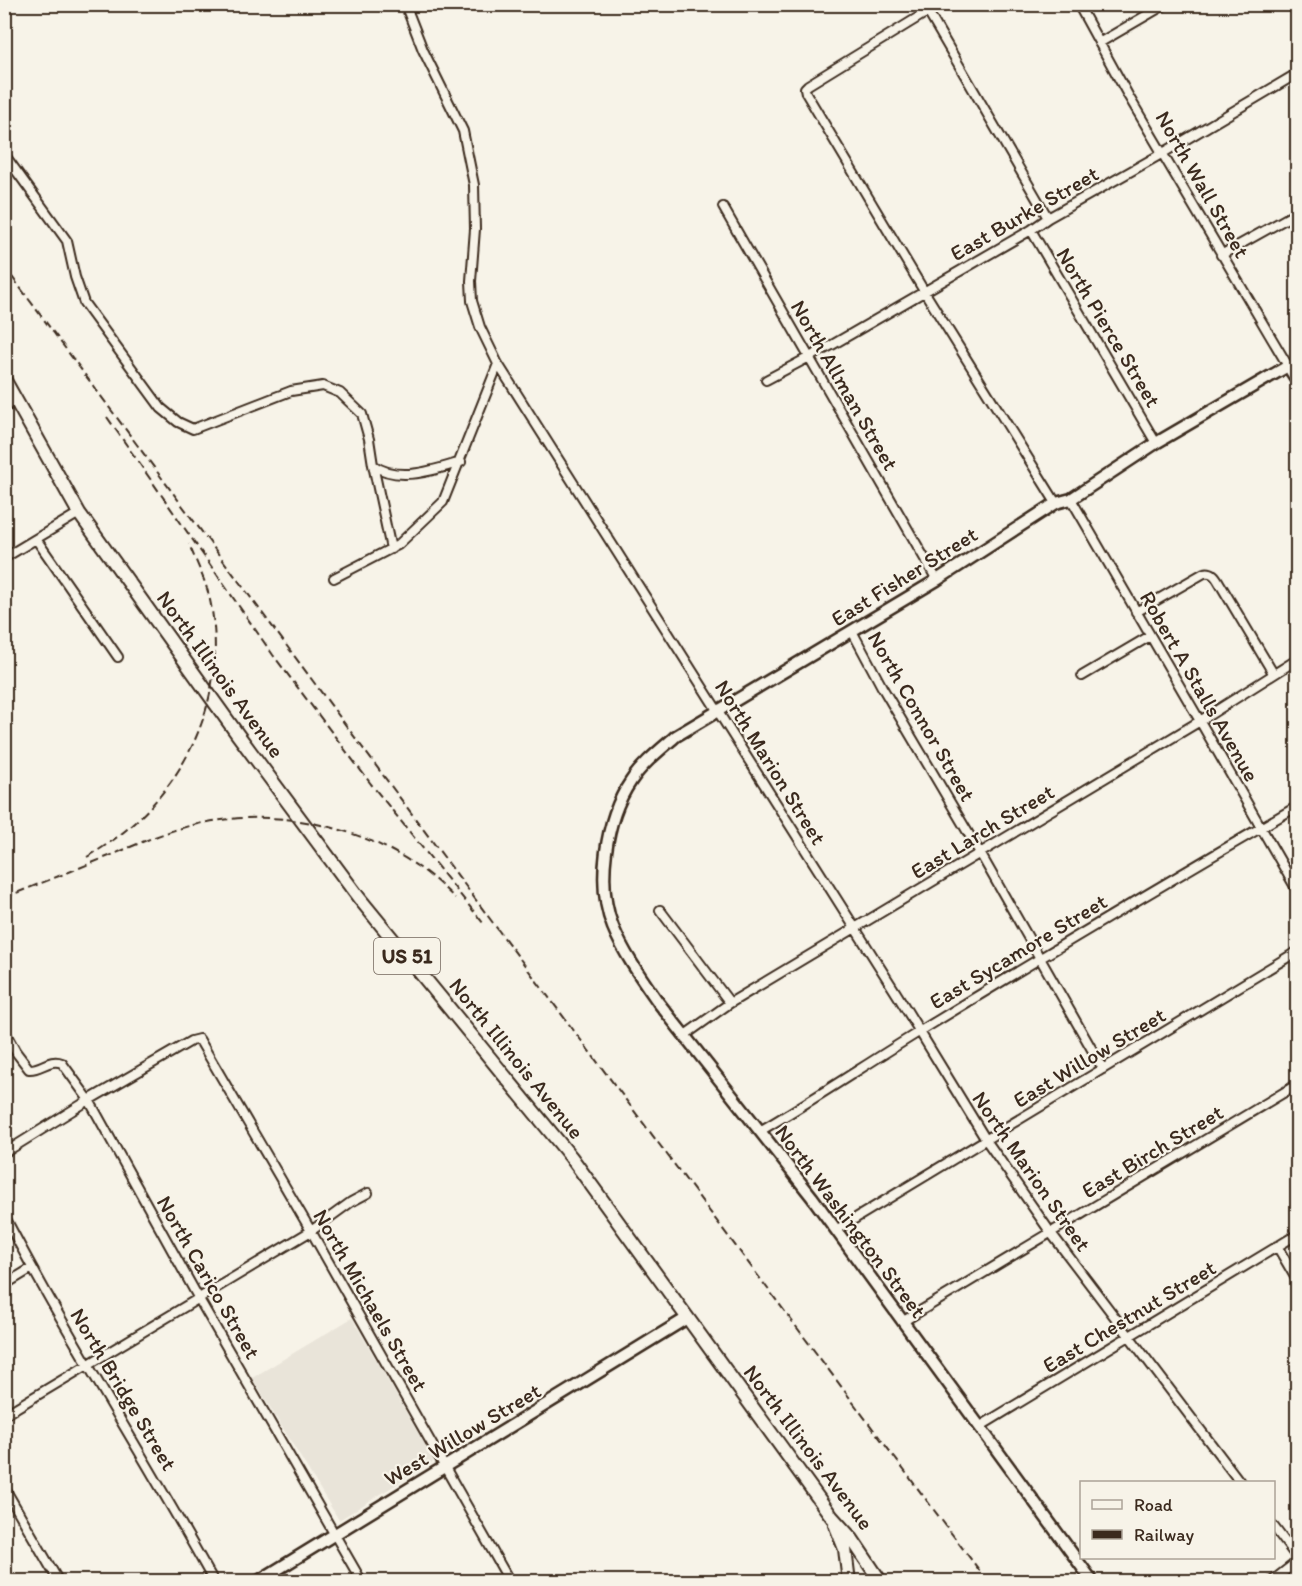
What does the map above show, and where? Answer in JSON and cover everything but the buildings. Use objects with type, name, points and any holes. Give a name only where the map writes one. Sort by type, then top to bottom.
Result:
[{"type":"main road","name":"North Illinois Avenue","points":[[4,379],[79,513],[238,735],[359,898],[571,1157],[832,1517],[857,1545],[881,1581]]},
{"type":"main road","name":"US 51","points":[[832,1517],[845,1549],[849,1581]]},
{"type":"street","name":"North Marion Street","points":[[405,4],[423,50],[464,131],[474,185],[472,301],[480,327],[498,364],[986,1140],[1051,1233],[1239,1481]]},
{"type":"street","points":[[940,4],[805,88],[806,93],[924,291],[1056,503]]},
{"type":"street","name":"North Wall Street","points":[[1078,4],[1221,255],[1298,382]]},
{"type":"street","points":[[1099,43],[1166,4]]},
{"type":"street","points":[[928,12],[1048,218]]},
{"type":"street","name":"East Burke Street","points":[[766,380],[1031,230],[1298,73]]},
{"type":"street","points":[[4,154],[67,241],[75,277],[84,303],[161,408],[178,422],[193,429],[291,391],[323,386],[340,393],[362,414],[390,549]]},
{"type":"street","name":"North Allman Street","points":[[723,207],[937,580]]},
{"type":"street","points":[[1221,255],[1298,212]]},
{"type":"street","name":"North Pierce Street","points":[[1031,230],[1156,443]]},
{"type":"street","points":[[334,578],[398,545],[443,502],[461,462],[498,364]]},
{"type":"street","name":"East Fisher Street","points":[[605,872],[609,835],[618,805],[631,782],[651,757],[668,743],[717,711],[937,580],[1056,503],[1071,499],[1156,443],[1288,366]]},
{"type":"street","points":[[4,408],[16,400]]},
{"type":"street","points":[[373,465],[383,472],[419,473],[461,462]]},
{"type":"street","name":"Robert A Stalls Avenue","points":[[1071,499],[1298,892]]},
{"type":"street","points":[[4,558],[79,513]]},
{"type":"street","points":[[36,539],[118,657]]},
{"type":"street","points":[[1136,612],[1209,572],[1220,584],[1273,673]]},
{"type":"street","name":"North Connor Street","points":[[852,631],[882,687],[1041,958],[1103,1069]]},
{"type":"street","points":[[1082,676],[1150,636]]},
{"type":"street","name":"East Larch Street","points":[[685,1035],[730,1003],[1200,721],[1298,659]]},
{"type":"street","name":"East Sycamore Street","points":[[760,1131],[822,1095],[919,1032],[1041,958],[1298,806]]},
{"type":"street","name":"North Washington Street","points":[[605,872],[605,894],[613,927],[636,970],[658,1002],[836,1230],[1093,1581]]},
{"type":"street","points":[[660,910],[730,1003]]},
{"type":"street","name":"East Willow Street","points":[[836,1230],[1298,951]]},
{"type":"street","name":"North Carico Street","points":[[4,1030],[28,1069],[35,1069],[50,1062],[62,1063],[89,1100],[199,1299],[362,1581]]},
{"type":"street","name":"North Michaels Street","points":[[89,1100],[190,1041],[199,1039],[510,1581]]},
{"type":"street","name":"East Birch Street","points":[[902,1322],[1298,1084]]},
{"type":"street","points":[[4,1153],[89,1100]]},
{"type":"street","points":[[4,1415],[311,1231],[351,1202],[368,1193]]},
{"type":"street","name":"North Bridge Street","points":[[4,1215],[32,1268],[214,1581]]},
{"type":"street","name":"East Chestnut Street","points":[[979,1427],[1298,1234]]},
{"type":"street","points":[[1277,1246],[1298,1282]]},
{"type":"street","points":[[4,1285],[32,1268]]},
{"type":"street","name":"West Willow Street","points":[[257,1581],[687,1318]]},
{"type":"street","points":[[4,1487],[59,1581]]},
{"type":"street","points":[[1271,1581],[1298,1560],[1275,1528]]},
{"type":"shaded area","points":[[352,1318],[434,1461],[339,1520],[252,1378]]},
{"type":"railway","points":[[4,266],[988,1582]]},
{"type":"railway","points":[[107,417],[273,655],[371,784],[483,923]]},
{"type":"railway","points":[[87,857],[119,835],[148,810],[172,781],[191,748],[205,714],[213,677],[215,639],[210,600],[189,544]]},
{"type":"railway","points":[[4,898],[172,831],[208,822],[263,818],[318,824],[372,841],[420,868],[455,898]]}]
